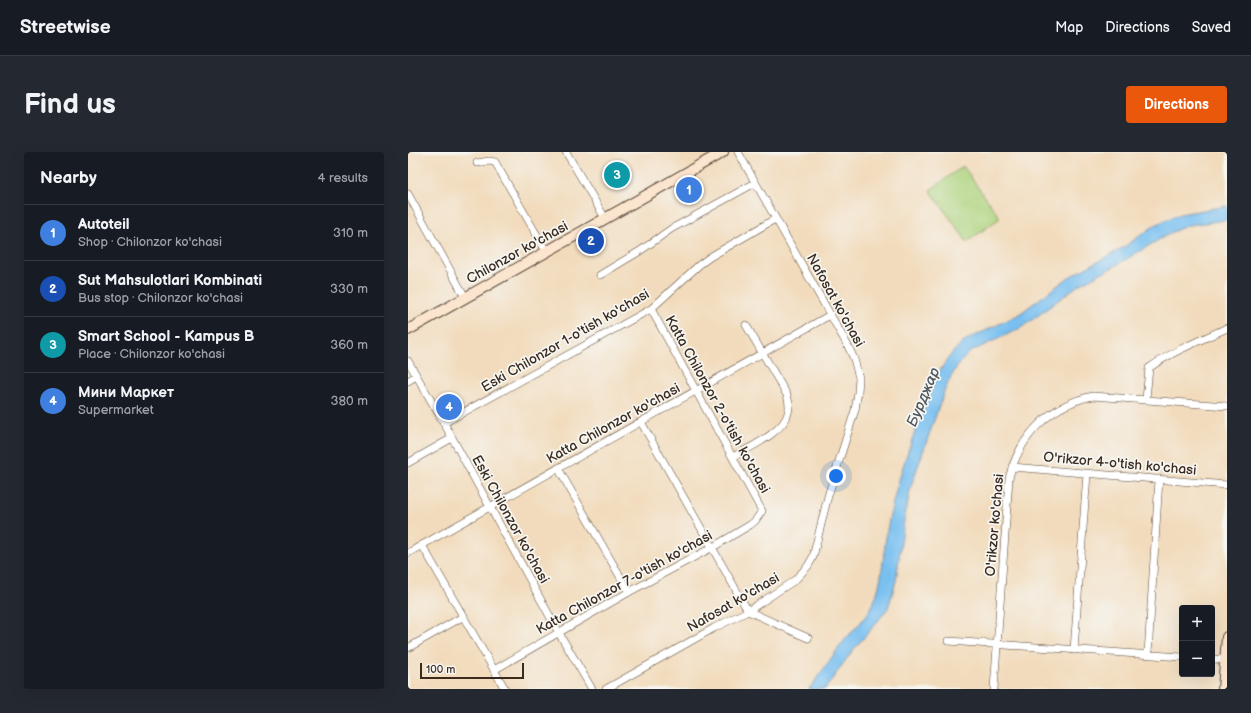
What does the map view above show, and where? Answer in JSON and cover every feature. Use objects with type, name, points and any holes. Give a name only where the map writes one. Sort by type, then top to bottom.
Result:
[{"type":"main road","name":"Chilonzor ko'chasi","points":[[408,330],[721,152]]},
{"type":"main road","points":[[1223,689],[1227,637]]},
{"type":"street","points":[[566,152],[605,218]]},
{"type":"street","name":"Nafosat ko'chasi","points":[[606,689],[714,628],[748,611],[802,574],[813,557],[828,496],[855,410],[859,378],[854,359],[738,152]]},
{"type":"street","points":[[477,163],[489,161],[495,162],[546,252]]},
{"type":"street","points":[[600,275],[640,251],[671,229],[755,183]]},
{"type":"street","points":[[408,194],[465,297]]},
{"type":"street","name":"Eski Chilonzor 1-o'tish ko'chasi","points":[[444,423],[651,309],[699,265],[710,257],[775,219]]},
{"type":"street","name":"Katta Chilonzor 2-o'tish ko'chasi","points":[[651,309],[762,511]]},
{"type":"street","name":"Katta Chilonzor ko'chasi","points":[[408,553],[830,315]]},
{"type":"street","points":[[733,457],[768,436],[783,423],[788,414],[789,403],[787,395],[746,325]]},
{"type":"street","points":[[1146,399],[1149,368],[1184,348],[1227,328]]},
{"type":"street","name":"Eski Chilonzor ko'chasi","points":[[408,361],[444,423],[559,633],[592,689]]},
{"type":"street","points":[[408,381],[416,376]]},
{"type":"street","name":"O'rikzor ko'chasi","points":[[994,689],[1008,490],[1012,467],[1033,430],[1043,419],[1060,408],[1093,396],[1227,406]]},
{"type":"street","points":[[641,422],[748,611],[808,638]]},
{"type":"street","points":[[408,463],[452,438]]},
{"type":"street","name":"O'rikzor 4-o'tish ko'chasi","points":[[1012,467],[1227,485]]},
{"type":"street","points":[[558,468],[630,592]]},
{"type":"street","points":[[1074,650],[1087,474]]},
{"type":"street","points":[[1148,654],[1159,479]]},
{"type":"street","name":"Katta Chilonzor 7-o'tish ko'chasi","points":[[494,670],[630,592],[750,526],[762,511]]},
{"type":"street","points":[[422,545],[505,689]]},
{"type":"street","points":[[408,648],[464,616]]},
{"type":"street","points":[[948,641],[1179,657]]},
{"type":"street","points":[[1215,659],[1226,660]]},
{"type":"green space","points":[[963,166],[1000,218],[967,242],[930,190]]},
{"type":"water","name":"Бурджар","points":[[1227,206],[1227,220],[1189,225],[1172,232],[1113,267],[1080,284],[1021,328],[970,352],[962,361],[944,392],[911,486],[904,520],[896,581],[888,608],[853,650],[825,689],[809,689],[843,642],[867,615],[873,604],[881,577],[887,530],[896,490],[904,464],[912,439],[936,378],[949,357],[968,339],[1018,315],[1069,277],[1121,249],[1157,224],[1180,214]]},
{"type":"place","name":"Smart School - Kampus B","points":[[617,175]]},
{"type":"place","name":"Autoteil","points":[[689,190]]},
{"type":"place","name":"Sut Mahsulotlari Kombinati","points":[[591,241]]},
{"type":"place","name":"Мини Маркет","points":[[449,407]]}]
